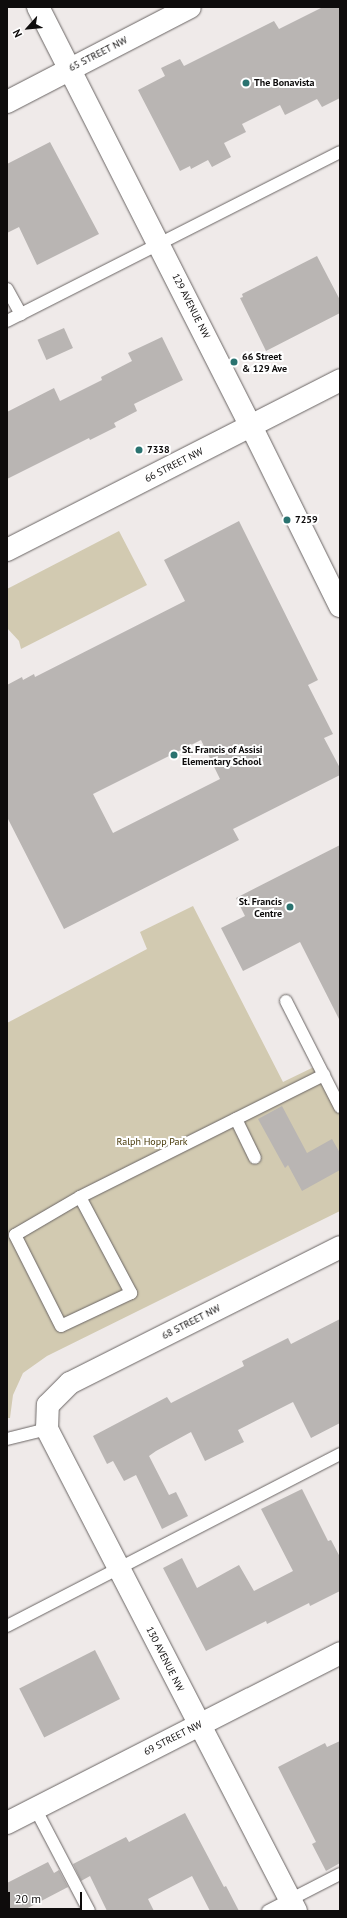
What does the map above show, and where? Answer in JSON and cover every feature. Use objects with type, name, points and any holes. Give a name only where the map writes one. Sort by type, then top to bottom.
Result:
[{"type":"street","name":"129 AVENUE NW","points":[[38,7],[159,243],[339,601]]},
{"type":"street","name":"65 STREET NW","points":[[7,102],[190,7]]},
{"type":"street","name":"66 STREET NW","points":[[7,550],[340,380]]},
{"type":"street","name":"68 STREET NW","points":[[46,1429],[48,1405],[70,1383],[340,1247]]},
{"type":"street","name":"130 AVENUE NW","points":[[46,1429],[294,1905]]},
{"type":"street","name":"69 STREET NW","points":[[7,1823],[340,1653]]},
{"type":"lane","points":[[7,322],[159,243],[340,152]]},
{"type":"lane","points":[[7,289],[21,314]]},
{"type":"lane","points":[[286,1001],[340,1107]]},
{"type":"lane","points":[[80,1197],[131,1294],[61,1326],[15,1235],[80,1197],[324,1075]]},
{"type":"lane","points":[[236,1119],[255,1158]]},
{"type":"lane","points":[[7,1439],[46,1429]]},
{"type":"lane","points":[[7,1626],[340,1454]]},
{"type":"lane","points":[[35,1808],[89,1911]]},
{"type":"lane","points":[[268,1911],[294,1905],[340,1874]]},
{"type":"green space","points":[[119,531],[147,585],[21,649],[19,641],[7,628],[7,589]]},
{"type":"green space","name":"Ralph Hopp Park","points":[[193,906],[283,1082],[316,1066],[340,1112],[340,1211],[47,1356],[23,1373],[13,1395],[10,1418],[7,1418],[7,1023],[147,949],[140,932]]},
{"type":"building","name":"The Bonavista","points":[[323,7],[340,7],[340,98],[322,107],[317,99],[285,115],[280,105],[242,124],[246,132],[224,143],[231,157],[212,167],[208,160],[191,169],[190,166],[180,171],[138,90],[165,76],[161,68],[180,59],[184,66],[274,21],[279,29]]},
{"type":"building","points":[[50,142],[99,234],[37,265],[19,227],[7,233],[7,164]]},
{"type":"building","points":[[317,256],[340,300],[340,313],[266,351],[240,298],[243,297],[242,294]]},
{"type":"building","points":[[64,328],[73,348],[46,360],[38,340]]},
{"type":"building","points":[[162,337],[183,380],[134,404],[137,411],[114,423],[116,427],[90,440],[89,438],[7,479],[7,412],[54,388],[60,401],[102,380],[101,377],[132,361],[128,353]]},
{"type":"building","points":[[239,521],[318,680],[308,685],[333,734],[324,738],[340,768],[340,775],[233,829],[239,840],[64,929],[7,817],[7,685],[22,677],[23,680],[34,674],[35,677],[185,601],[164,560]],"holes":[[[201,740],[220,779],[113,833],[93,794]]]},
{"type":"building","name":"St. Francis Centre","points":[[340,845],[340,1021],[300,942],[243,971],[221,928],[245,916],[236,898]]},
{"type":"building","points":[[282,1106],[307,1153],[332,1139],[340,1153],[340,1170],[302,1191],[288,1165],[285,1168],[258,1119]]},
{"type":"building","points":[[340,1319],[340,1423],[311,1438],[293,1402],[238,1430],[244,1442],[205,1461],[191,1432],[156,1451],[149,1456],[169,1495],[176,1492],[188,1516],[162,1529],[136,1475],[124,1481],[113,1461],[107,1464],[93,1436],[167,1397],[171,1403],[244,1366],[242,1361],[288,1338],[291,1344]]},
{"type":"building","points":[[302,1489],[328,1541],[331,1540],[340,1557],[340,1591],[310,1606],[309,1603],[267,1624],[266,1621],[206,1651],[163,1568],[182,1558],[197,1588],[239,1565],[254,1591],[293,1571],[261,1509]]},
{"type":"building","points":[[95,1650],[120,1699],[44,1738],[19,1689]]},
{"type":"building","points":[[340,1741],[340,1863],[326,1871],[312,1844],[316,1842],[278,1767],[325,1743],[327,1747]]},
{"type":"building","points":[[185,1813],[224,1887],[226,1886],[239,1911],[210,1911],[192,1876],[148,1899],[154,1911],[107,1911],[90,1876],[81,1881],[73,1864],[126,1837],[129,1842]]},
{"type":"building","points":[[48,1862],[54,1873],[59,1870],[68,1887],[22,1911],[7,1911],[7,1883]]},
{"type":"place","name":"The Bonavista","points":[[246,83]]},
{"type":"place","name":"66 Street & 129 Ave","points":[[234,362]]},
{"type":"place","name":"7338","points":[[139,450]]},
{"type":"place","name":"7259","points":[[287,520]]},
{"type":"place","name":"St. Francis of Assisi Elementary School","points":[[174,755]]},
{"type":"place","name":"St. Francis Centre","points":[[290,907]]}]
